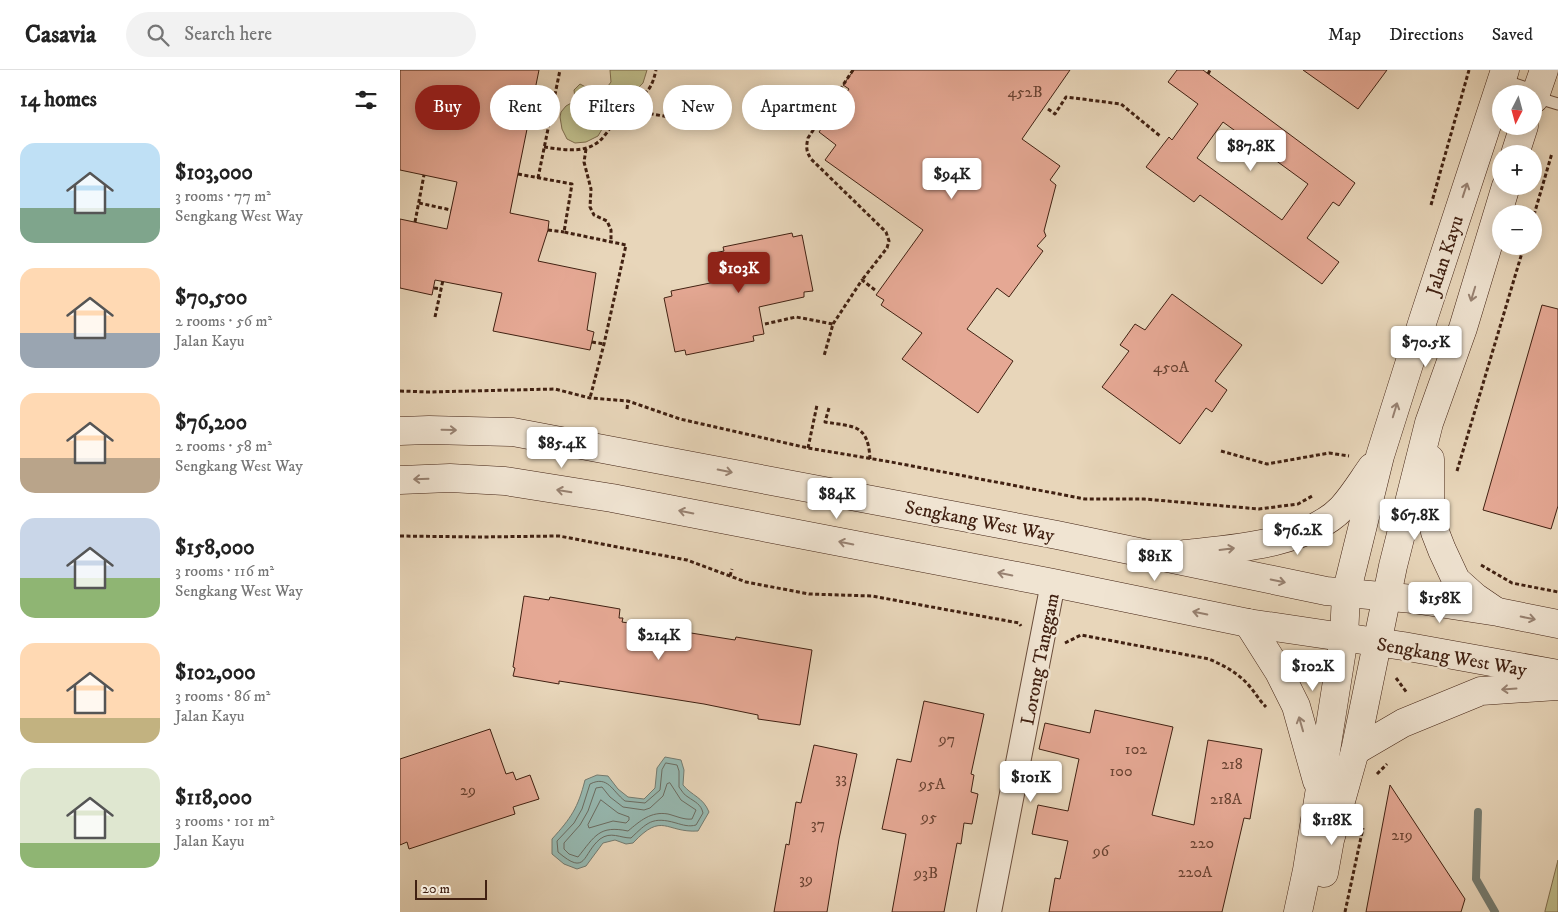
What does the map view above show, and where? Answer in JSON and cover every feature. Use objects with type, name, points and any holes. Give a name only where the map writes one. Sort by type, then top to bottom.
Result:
[{"type":"main road","name":"Jalan Kayu","points":[[1533,85],[1544,70]]},
{"type":"main road","name":"Jalan Kayu","points":[[1298,912],[1307,870],[1344,638],[1346,594],[1367,456],[1429,301],[1507,135]]},
{"type":"main road","name":"Jalan Kayu","points":[[1316,912],[1330,840],[1355,750],[1393,566],[1429,423],[1463,328],[1503,195]]},
{"type":"main road","points":[[1429,423],[1430,505],[1434,532],[1456,580],[1475,597],[1498,612]]},
{"type":"main road","name":"Sengkang West Way","points":[[400,431],[513,432],[1028,530],[1346,594],[1413,598],[1558,624]]},
{"type":"main road","points":[[1161,557],[1253,546],[1313,529],[1341,509],[1367,456]]},
{"type":"main road","name":"Sengkang West Way","points":[[400,480],[450,478],[505,481],[612,498],[1053,583],[1248,623],[1558,674]]},
{"type":"main road","points":[[1248,623],[1280,672],[1296,706],[1319,788]]},
{"type":"main road","points":[[1355,750],[1404,723],[1481,691],[1558,686]]},
{"type":"street","name":"Lorong Tanggam","points":[[990,912],[1053,583]]},
{"type":"path","points":[[538,178],[560,70]]},
{"type":"path","points":[[652,85],[656,70]]},
{"type":"path","points":[[824,356],[833,324],[862,280],[887,248],[889,241],[886,232],[811,158],[806,147],[808,138],[853,70]]},
{"type":"path","points":[[1430,209],[1469,70]]},
{"type":"path","points":[[1048,109],[1055,114],[1066,97],[1121,104],[1160,136]]},
{"type":"path","points":[[544,147],[569,150],[586,149],[597,143],[608,130]]},
{"type":"path","points":[[586,149],[584,162],[591,189],[590,207],[594,215],[606,221],[611,230],[611,242]]},
{"type":"path","points":[[1537,205],[1552,153]]},
{"type":"path","points":[[518,174],[572,184],[564,232]]},
{"type":"path","points":[[415,222],[424,175]]},
{"type":"path","points":[[419,203],[451,210]]},
{"type":"path","points":[[548,230],[626,245],[590,398]]},
{"type":"path","points":[[1455,479],[1521,255]]},
{"type":"path","points":[[435,317],[443,280]]},
{"type":"path","points":[[862,280],[875,290]]},
{"type":"path","points":[[434,288],[441,289]]},
{"type":"path","points":[[765,324],[796,317],[833,324]]},
{"type":"path","points":[[592,342],[604,344]]},
{"type":"path","points":[[400,390],[429,392],[556,389],[590,398],[628,401],[680,419],[808,448],[1085,499],[1144,499],[1259,509],[1298,504],[1315,494]]},
{"type":"path","points":[[627,409],[628,401]]},
{"type":"path","points":[[808,448],[817,405]]},
{"type":"path","points":[[828,408],[826,422],[855,427],[862,431],[869,444],[870,459]]},
{"type":"path","points":[[1221,451],[1268,464],[1329,454],[1367,456]]},
{"type":"path","points":[[400,536],[559,536],[687,560],[746,582],[809,594],[872,596],[1019,623],[1031,638],[1064,644],[1081,635],[1209,659],[1236,673],[1267,708]]},
{"type":"path","points":[[1480,565],[1512,582],[1558,592]]},
{"type":"path","points":[[730,576],[732,569]]},
{"type":"path","points":[[1375,776],[1390,762]]},
{"type":"path","points":[[1345,912],[1363,825]]},
{"type":"shaded area","points":[[610,70],[647,70],[641,85],[609,85],[611,82]]},
{"type":"shaded area","points":[[570,104],[570,130],[602,130],[598,136],[586,142],[575,143],[567,139],[562,129],[560,117],[561,112]]},
{"type":"shaded area","points":[[1558,860],[1558,912],[1545,912],[1545,911]]},
{"type":"water","points":[[665,757],[681,760],[684,770],[683,785],[707,807],[709,812],[698,831],[658,826],[643,833],[633,843],[626,844],[615,840],[603,843],[586,866],[577,869],[564,864],[552,854],[552,839],[573,812],[580,798],[585,780],[597,775],[608,776],[618,789],[628,797],[644,799],[655,788],[657,768]]},
{"type":"building","points":[[400,70],[539,70],[536,85],[490,85],[490,130],[527,130],[510,213],[549,221],[538,261],[596,273],[587,330],[594,332],[590,350],[493,331],[502,293],[435,280],[432,295],[400,288],[400,219],[447,229],[457,182],[400,170]]},
{"type":"building","points":[[854,70],[1070,70],[1022,139],[1060,166],[1050,180],[1056,185],[1044,231],[1046,236],[1037,246],[1043,251],[1009,297],[997,288],[967,329],[1013,361],[978,413],[902,359],[922,333],[881,305],[884,300],[876,295],[923,230],[825,160],[836,145],[819,132],[820,130],[855,130],[855,85],[843,85]]},
{"type":"building","points":[[1177,70],[1203,70],[1355,183],[1339,206],[1333,202],[1307,238],[1339,262],[1322,284],[1200,195],[1194,202],[1146,167],[1169,137],[1172,140],[1198,104],[1168,82]],"holes":[[[1223,122],[1308,184],[1282,220],[1197,158]]]},
{"type":"building","points":[[1303,70],[1387,70],[1358,109]]},
{"type":"building","points":[[792,233],[793,237],[802,235],[813,291],[804,292],[804,297],[759,307],[764,334],[753,336],[754,341],[686,355],[685,350],[675,352],[664,298],[672,296],[671,291],[720,281],[714,253],[724,251],[723,247]]},
{"type":"building","points":[[1172,294],[1242,345],[1215,381],[1227,390],[1212,412],[1206,408],[1180,444],[1102,387],[1129,351],[1120,345],[1135,324],[1145,330]]},
{"type":"building","points":[[1542,305],[1558,309],[1558,506],[1551,529],[1483,510]]},
{"type":"building","points":[[524,596],[549,600],[550,597],[620,609],[619,618],[623,618],[622,622],[735,640],[736,637],[812,650],[800,725],[758,719],[758,715],[704,704],[559,681],[559,684],[513,676]]},
{"type":"building","points":[[924,701],[984,714],[971,774],[974,775],[971,792],[978,794],[972,824],[964,823],[961,844],[957,843],[944,912],[892,912],[906,834],[882,829],[897,759],[911,762]]},
{"type":"building","points":[[1095,710],[1173,727],[1152,815],[1194,825],[1208,740],[1262,749],[1250,819],[1244,818],[1222,912],[1049,912],[1055,878],[1060,879],[1068,841],[1032,834],[1038,805],[1068,811],[1079,759],[1039,749],[1045,723],[1090,733]]},
{"type":"building","points":[[490,729],[506,774],[513,772],[516,780],[530,775],[539,799],[513,807],[515,814],[409,849],[407,842],[400,845],[400,759]]},
{"type":"building","points":[[814,745],[857,754],[839,839],[827,912],[774,912],[786,844],[789,845],[796,802],[801,803]]},
{"type":"building","points":[[1390,785],[1465,899],[1461,912],[1366,912]]},
{"type":"waterway","points":[[1478,812],[1476,879],[1495,912]]}]
